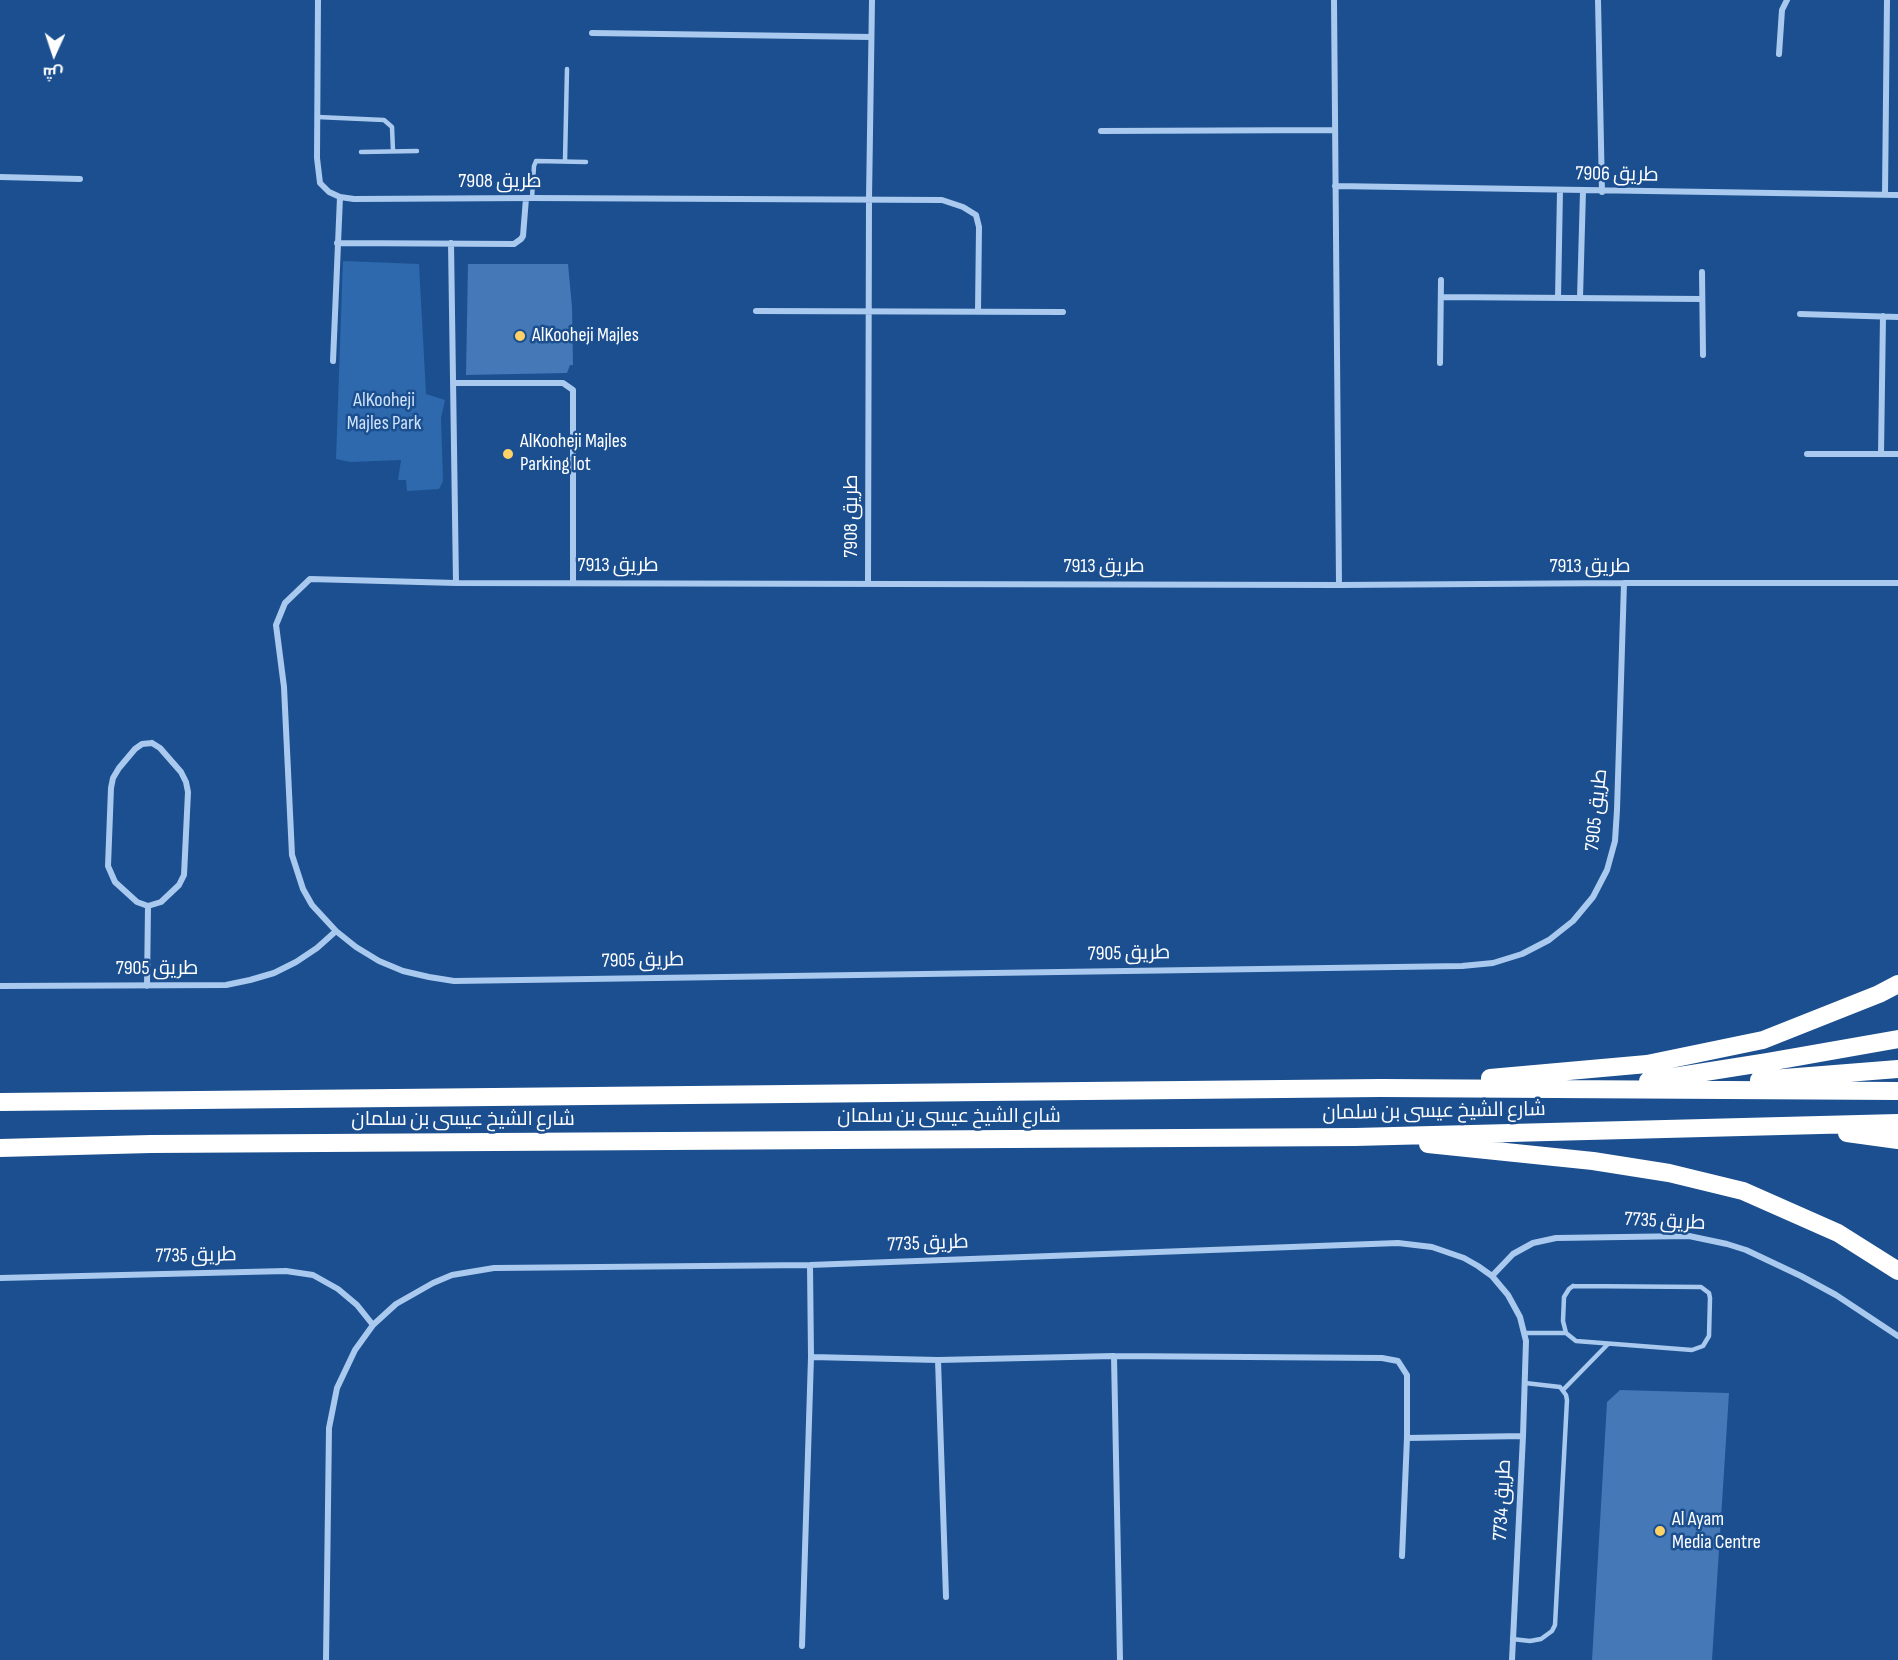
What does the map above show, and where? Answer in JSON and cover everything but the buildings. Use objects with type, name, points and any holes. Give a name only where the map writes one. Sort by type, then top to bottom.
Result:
[{"type":"highway","points":[[1381,1088],[1647,1064],[1763,1040],[1880,994],[1898,984]]},
{"type":"highway","points":[[1580,1089],[1745,1066],[1898,1039]]},
{"type":"highway","points":[[1642,1090],[1898,1069]]},
{"type":"highway","name":"شارع الشيخ عيسى بن سلمان","points":[[0,1102],[1381,1088],[1898,1091]]},
{"type":"highway","name":"شارع الشيخ عيسى بن سلمان","points":[[0,1148],[163,1144],[1355,1137],[1898,1123]]},
{"type":"highway","points":[[1786,1125],[1898,1140]]},
{"type":"highway","points":[[1355,1137],[1593,1161],[1680,1176],[1743,1191],[1838,1233],[1898,1272]]},
{"type":"street","points":[[318,0],[316,159],[320,183],[328,192],[339,197],[340,243],[333,361]]},
{"type":"street","name":"طريق 7908","points":[[868,582],[872,0]]},
{"type":"street","points":[[1334,0],[1339,585]]},
{"type":"street","points":[[1598,0],[1602,192]]},
{"type":"street","points":[[1779,54],[1782,10],[1786,0]]},
{"type":"street","points":[[1885,195],[1887,0]]},
{"type":"street","points":[[592,33],[872,37]]},
{"type":"street","points":[[1101,131],[1335,130]]},
{"type":"street","points":[[0,177],[80,179]]},
{"type":"street","name":"طريق 7906","points":[[1335,186],[1898,195]]},
{"type":"street","points":[[1558,298],[1560,191]]},
{"type":"street","points":[[1580,298],[1583,191]]},
{"type":"street","name":"طريق 7908","points":[[339,197],[354,199],[869,199]]},
{"type":"street","points":[[340,243],[514,244],[521,239],[529,198]]},
{"type":"street","points":[[869,199],[942,200],[963,207],[976,215],[979,227],[978,311]]},
{"type":"street","points":[[451,243],[456,583]]},
{"type":"street","points":[[1702,272],[1703,355]]},
{"type":"street","points":[[1440,363],[1441,280]]},
{"type":"street","points":[[1441,297],[1702,299]]},
{"type":"street","points":[[756,311],[1063,312]]},
{"type":"street","points":[[1800,314],[1898,317]]},
{"type":"street","points":[[1881,454],[1883,316]]},
{"type":"street","points":[[453,383],[563,383],[573,390],[573,582]]},
{"type":"street","points":[[1808,454],[1898,454]]},
{"type":"street","name":"طريق 7913","points":[[310,579],[456,583],[868,582],[1339,585],[1898,583]]},
{"type":"street","name":"طريق 7905","points":[[310,579],[285,603],[276,625],[284,687],[292,855],[303,889],[318,912],[356,947],[379,961],[403,970],[454,981],[1438,966],[1493,963],[1522,954],[1550,940],[1573,921],[1593,897],[1607,870],[1615,841],[1624,583]]},
{"type":"street","points":[[147,743],[160,748],[181,772],[188,792],[184,875],[179,885],[160,902],[148,906],[137,902],[115,882],[108,866],[113,778],[118,768],[135,749],[147,743]]},
{"type":"street","points":[[147,986],[148,906]]},
{"type":"street","name":"طريق 7905","points":[[0,986],[226,985],[274,973],[317,948],[336,931]]},
{"type":"street","name":"طريق 7735","points":[[1492,1276],[1513,1254],[1533,1243],[1556,1238],[1669,1235],[1699,1238],[1746,1250],[1801,1276],[1836,1295],[1898,1336]]},
{"type":"street","name":"طريق 7735","points":[[326,1660],[329,1428],[337,1388],[355,1350],[373,1325],[396,1304],[433,1282],[473,1270],[810,1265],[1398,1243],[1432,1246],[1448,1251],[1464,1258],[1492,1276],[1514,1306],[1526,1341]]},
{"type":"street","points":[[802,1646],[811,1357],[810,1265]]},
{"type":"street","name":"طريق 7735","points":[[0,1278],[286,1271],[313,1275],[338,1288],[357,1305],[373,1325]]},
{"type":"street","name":"طريق 7734","points":[[1512,1660],[1526,1341]]},
{"type":"street","points":[[811,1357],[938,1359],[1114,1356],[1382,1358],[1398,1361],[1407,1375],[1402,1556]]},
{"type":"street","points":[[1114,1356],[1120,1660]]},
{"type":"street","points":[[938,1359],[946,1597]]},
{"type":"street","points":[[1407,1438],[1523,1436]]},
{"type":"lane","points":[[565,162],[567,69]]},
{"type":"lane","points":[[317,117],[384,120],[392,127],[393,151]]},
{"type":"lane","points":[[361,152],[417,151]]},
{"type":"lane","points":[[529,198],[535,163],[541,160],[586,162]]},
{"type":"lane","points":[[1524,1333],[1566,1334],[1576,1341],[1608,1344],[1698,1349],[1703,1346],[1709,1336],[1709,1293],[1701,1287],[1573,1286],[1564,1297],[1563,1321],[1566,1334]]},
{"type":"lane","points":[[1563,1390],[1608,1344]]},
{"type":"lane","points":[[1512,1639],[1530,1641],[1541,1639],[1552,1631],[1555,1624],[1567,1400],[1563,1390],[1552,1384],[1525,1383]]},
{"type":"green space","name":"AlKooheji Majles Park","points":[[343,261],[419,264],[426,394],[445,400],[441,418],[443,481],[439,489],[407,491],[406,480],[398,480],[401,460],[350,462],[336,459]]},
{"type":"place","name":"AlKooheji Majles","points":[[520,336]]},
{"type":"place","name":"AlKooheji Majles Parking lot","points":[[508,454]]},
{"type":"place","name":"Al Ayam Media Centre","points":[[1660,1531]]}]
